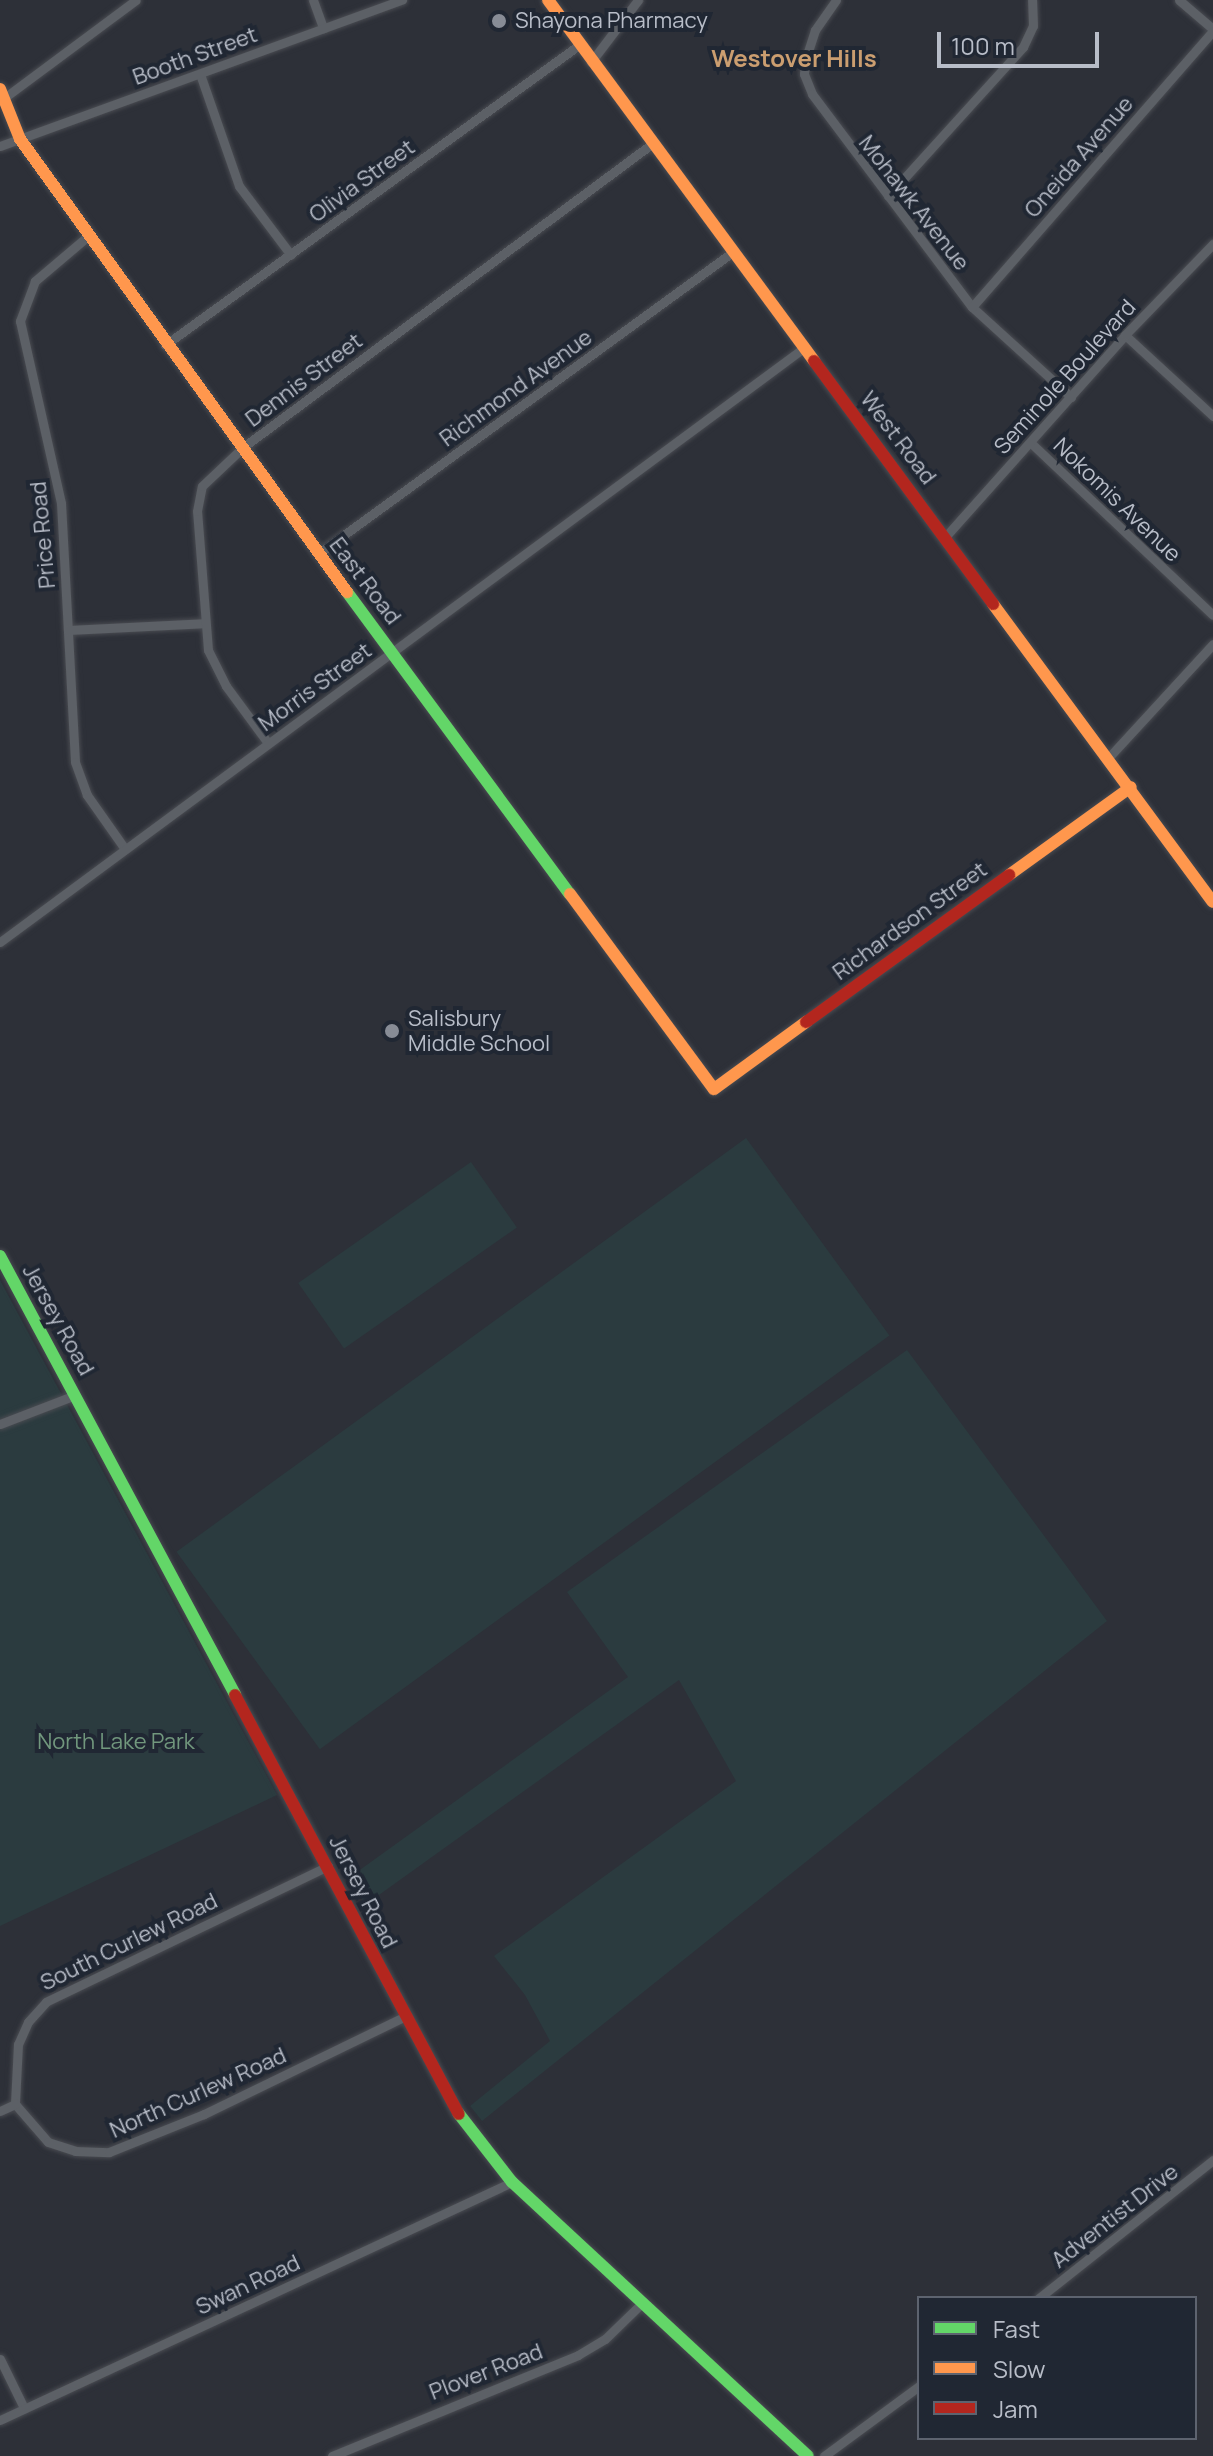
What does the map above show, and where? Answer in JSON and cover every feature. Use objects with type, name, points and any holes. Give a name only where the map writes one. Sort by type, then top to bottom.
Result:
[{"type":"street","points":[[2,93],[136,0]]},
{"type":"street","points":[[313,0],[323,28]]},
{"type":"street","name":"Booth Street","points":[[0,146],[402,0]]},
{"type":"street","name":"West Road","points":[[548,0],[591,62],[1110,756],[1213,902]]},
{"type":"street","points":[[591,62],[638,0]]},
{"type":"street","name":"Mohawk Avenue","points":[[836,0],[815,30],[804,74],[829,123],[972,307],[1071,397]]},
{"type":"street","points":[[888,196],[1023,47],[1033,26],[1032,0]]},
{"type":"street","points":[[1179,0],[1213,30]]},
{"type":"street","name":"Oneida Avenue","points":[[972,307],[1213,30]]},
{"type":"street","name":"Olivia Street","points":[[165,345],[579,45]]},
{"type":"street","points":[[200,74],[239,186],[291,255]]},
{"type":"street","name":"East Road","points":[[2,93],[20,139],[165,345],[714,1089]]},
{"type":"street","name":"Dennis Street","points":[[268,743],[215,667],[204,623],[197,511],[202,486],[242,448],[653,143]]},
{"type":"street","name":"Price Road","points":[[88,236],[35,281],[20,321],[59,483],[79,778],[125,849]]},
{"type":"street","name":"Seminole Boulevard","points":[[946,536],[1125,335],[1213,244]]},
{"type":"street","name":"Richmond Avenue","points":[[319,553],[734,251]]},
{"type":"street","points":[[1125,335],[1213,416]]},
{"type":"street","name":"Morris Street","points":[[0,942],[805,347]]},
{"type":"street","name":"Nokomis Avenue","points":[[1031,443],[1213,615]]},
{"type":"street","points":[[68,630],[204,623]]},
{"type":"street","points":[[1110,756],[1213,644]]},
{"type":"street","name":"Richardson Street","points":[[714,1089],[1131,787]]},
{"type":"street","name":"Jersey Road","points":[[0,1256],[328,1866],[404,2017],[468,2130],[512,2182],[808,2456]]},
{"type":"street","points":[[0,1424],[75,1395]]},
{"type":"street","name":"South Curlew Road","points":[[15,2104],[18,2044],[28,2022],[46,2002],[328,1866]]},
{"type":"street","name":"North Curlew Road","points":[[15,2104],[48,2142],[75,2151],[109,2152],[146,2140],[404,2017]]},
{"type":"street","points":[[0,2111],[15,2104]]},
{"type":"street","name":"Adventist Drive","points":[[1042,2296],[1213,2160]]},
{"type":"street","name":"Swan Road","points":[[0,2420],[512,2182]]},
{"type":"street","name":"Plover Road","points":[[332,2456],[578,2355],[605,2339],[641,2304]]},
{"type":"street","points":[[0,2359],[24,2408]]},
{"type":"street","points":[[824,2456],[917,2387]]},
{"type":"green space","points":[[746,1138],[889,1335],[320,1749],[176,1552]]},
{"type":"green space","points":[[471,1162],[517,1228],[344,1349],[298,1283]]},
{"type":"green space","name":"North Lake Park","points":[[0,1280],[277,1795],[0,1926]]},
{"type":"green space","points":[[907,1350],[1107,1621],[482,2121],[470,2106],[550,2041],[525,1995],[494,1956],[736,1781],[679,1680],[365,1905],[350,1877],[628,1677],[567,1592]]},
{"type":"traffic: fast","points":[[347,592],[570,894]]},
{"type":"traffic: fast","points":[[0,1256],[235,1695]]},
{"type":"traffic: fast","points":[[459,2114],[512,2182],[808,2456]]},
{"type":"traffic: slow","points":[[548,0],[814,361]]},
{"type":"traffic: slow","points":[[0,89],[20,139],[347,592]]},
{"type":"traffic: slow","points":[[993,604],[1213,902]]},
{"type":"traffic: slow","points":[[1009,875],[1131,787]]},
{"type":"traffic: slow","points":[[570,894],[714,1089],[806,1022]]},
{"type":"traffic: jam","points":[[814,361],[993,604]]},
{"type":"traffic: jam","points":[[806,1022],[1009,875]]},
{"type":"traffic: jam","points":[[235,1695],[459,2114]]},
{"type":"place","name":"Shayona Pharmacy","points":[[499,21]]},
{"type":"place","name":"Salisbury Middle School","points":[[392,1031]]},
{"type":"district","name":"Westover Hills","points":[[794,58]]}]
